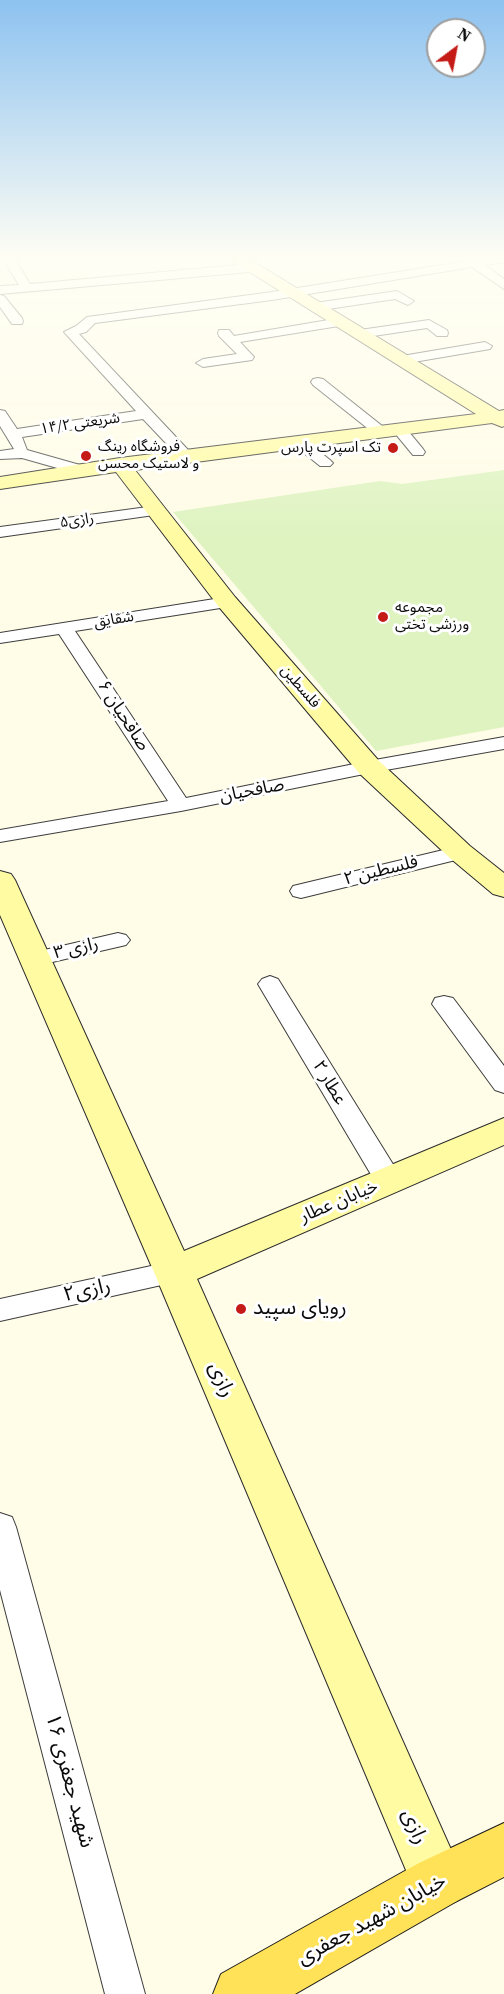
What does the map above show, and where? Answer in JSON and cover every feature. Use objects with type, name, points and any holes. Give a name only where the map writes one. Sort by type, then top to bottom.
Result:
[{"type":"main road","points":[[389,352],[502,418]]},
{"type":"main road","points":[[0,483],[120,464],[502,418]]},
{"type":"main road","name":"فلسطین","points":[[120,464],[227,602],[369,767],[460,852],[504,888]]},
{"type":"main road","name":"رازی","points":[[0,880],[174,1272],[438,1882]]},
{"type":"main road","name":"خیابان عطار","points":[[174,1272],[504,1131]]},
{"type":"main road","name":"خیابان شهید جعفری","points":[[241,1994],[438,1882],[504,1849]]},
{"type":"street","points":[[89,352],[186,456]]},
{"type":"street","points":[[203,363],[247,357],[242,352]]},
{"type":"street","points":[[402,360],[449,352]]},
{"type":"street","points":[[318,382],[418,452]]},
{"type":"street","points":[[0,414],[23,453]]},
{"type":"street","name":"شریعتی ۱۴/۲","points":[[13,434],[147,414]]},
{"type":"street","points":[[299,442],[325,463]]},
{"type":"street","points":[[0,455],[23,453],[82,470]]},
{"type":"street","name":"رازی۵","points":[[0,532],[155,511]]},
{"type":"street","name":"شقایق","points":[[0,638],[227,602]]},
{"type":"street","name":"صافحیان ۶","points":[[64,628],[181,805]]},
{"type":"street","name":"صافحیان","points":[[0,836],[181,805],[369,767],[504,743]]},
{"type":"street","name":"فلسطین ۲","points":[[301,891],[460,852]]},
{"type":"street","name":"رازی ۳","points":[[35,959],[118,940]]},
{"type":"street","name":"عطار ۲","points":[[270,984],[389,1180]]},
{"type":"street","points":[[444,1004],[504,1084]]},
{"type":"street","name":"رازی۲","points":[[0,1310],[174,1272]]},
{"type":"street","name":"شهید جعفری ۱۶","points":[[0,1527],[125,1994]]},
{"type":"green space","name":"مجموعه ورزشی تختی","points":[[504,470],[504,727],[376,751],[173,512],[380,481],[402,484]]},
{"type":"place","name":"تک اسپرت پارس","points":[[393,448]]},
{"type":"place","name":"فروشگاه رینگ و لاستیک محسن","points":[[86,456]]},
{"type":"place","name":"مجموعه ورزشی تختی","points":[[383,617]]},
{"type":"place","name":"رویای سپید","points":[[241,1309]]}]
